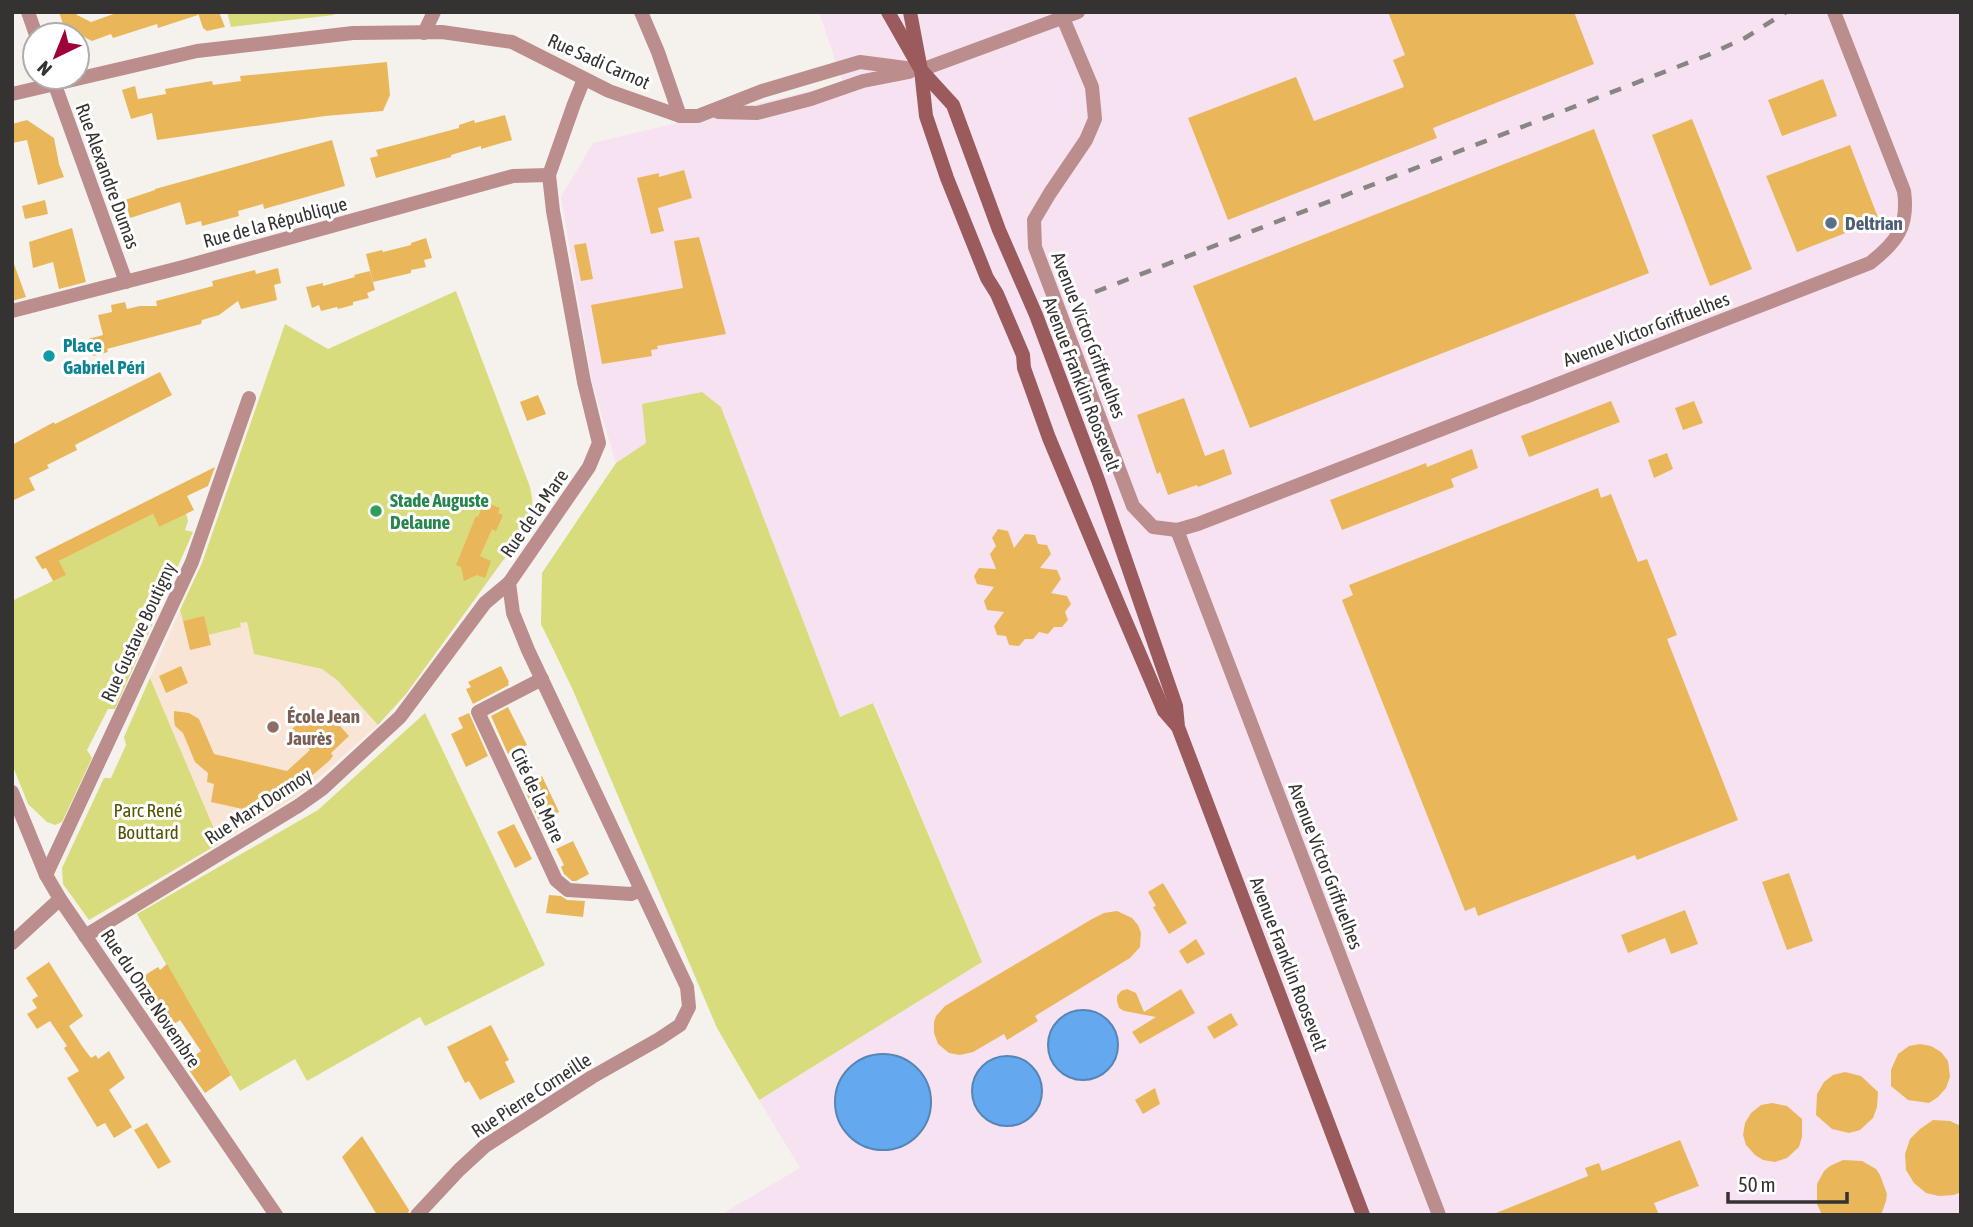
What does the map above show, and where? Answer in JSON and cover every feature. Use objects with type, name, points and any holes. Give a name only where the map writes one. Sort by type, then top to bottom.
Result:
[{"type":"main road","name":"Avenue Franklin Roosevelt","points":[[888,12],[921,69],[953,105],[999,230],[1036,315],[1111,518],[1175,706],[1178,727],[1363,1215]]},
{"type":"main road","name":"Avenue Franklin Roosevelt","points":[[910,12],[921,69],[926,116],[947,178],[987,278],[998,294],[1023,355],[1024,368],[1049,438],[1119,608],[1164,711],[1178,727]]},
{"type":"street","points":[[424,33],[434,12]]},
{"type":"street","points":[[641,12],[659,52],[680,116]]},
{"type":"street","points":[[921,69],[1078,12]]},
{"type":"street","name":"Avenue Victor Griffuelhes","points":[[1063,18],[1092,87],[1095,119],[1086,140],[1034,220],[1035,247],[1133,506],[1153,527],[1177,530],[1870,263],[1890,247],[1903,227],[1906,208],[1904,191],[1834,12]]},
{"type":"street","name":"Rue Sadi Carnot","points":[[91,72],[197,51],[353,33],[442,32],[512,42],[609,91],[680,116],[698,116],[762,91],[860,62],[921,69]]},
{"type":"street","name":"Rue Sadi Carnot","points":[[713,112],[757,113],[811,99],[863,81],[921,69]]},
{"type":"street","name":"Rue de la Mare","points":[[584,79],[549,175],[553,211],[583,372],[600,443],[589,467],[509,583],[513,613],[542,680],[687,987],[689,1007],[680,1025]]},
{"type":"street","name":"Rue Alexandre Dumas","points":[[57,91],[126,282]]},
{"type":"street","name":"Rue de la République","points":[[12,311],[513,176],[549,175]]},
{"type":"street","name":"Rue Gustave Boutigny","points":[[46,875],[192,562],[249,398]]},
{"type":"street","name":"Avenue Victor Griffuelhes","points":[[1177,530],[1439,1215]]},
{"type":"street","name":"Rue Marx Dormoy","points":[[85,936],[322,789],[400,717],[485,603],[509,583]]},
{"type":"street","name":"Cité de la Mare","points":[[542,680],[478,712],[556,880],[568,890],[631,894],[641,890]]},
{"type":"street","name":"Rue du Onze Novembre","points":[[12,792],[46,875],[60,899],[276,1215]]},
{"type":"street","points":[[12,943],[60,899]]},
{"type":"street","name":"Rue Pierre Corneille","points":[[417,1215],[485,1146],[592,1077],[680,1025]]},
{"type":"shaded area","points":[[819,12],[1961,12],[1961,1215],[720,1215],[800,1168],[759,1100],[982,962],[874,703],[840,718],[721,407],[646,443],[616,463],[592,383],[561,197],[593,143],[843,83]]},
{"type":"shaded area","name":"École Jean Jaurès","points":[[180,610],[184,621],[204,616],[216,632],[241,627],[240,623],[247,622],[254,654],[322,669],[338,681],[378,725],[306,789],[220,843],[150,678]]},
{"type":"green space","points":[[227,12],[334,12],[334,15],[231,27]]},
{"type":"green space","name":"Stade Auguste Delaune","points":[[456,291],[530,487],[531,516],[528,526],[406,694],[378,725],[338,681],[322,669],[254,654],[247,622],[240,623],[241,627],[208,635],[204,617],[183,621],[180,610],[202,563],[285,324],[328,349]]},
{"type":"green space","points":[[702,392],[721,407],[840,717],[873,703],[982,962],[759,1100],[717,1028],[572,688],[541,624],[542,573],[616,463],[646,443],[642,404]]},
{"type":"green space","points":[[186,513],[188,521],[185,530],[193,532],[115,709],[108,709],[87,750],[92,758],[62,822],[55,825],[47,822],[28,804],[12,764],[12,601],[65,575],[59,561],[153,514],[159,527]]},
{"type":"green space","name":"Parc René Bouttard","points":[[150,678],[220,843],[89,920],[63,884],[62,868],[104,778],[111,778],[126,745],[124,737]]},
{"type":"green space","points":[[425,713],[545,965],[425,1026],[420,1017],[307,1081],[295,1059],[240,1091],[137,914],[318,810]]},
{"type":"water","points":[[1083,1010],[1108,1020],[1118,1045],[1108,1070],[1083,1080],[1058,1070],[1048,1045],[1058,1020]]},
{"type":"water","points":[[883,1054],[901,1058],[917,1068],[927,1084],[931,1102],[927,1120],[917,1136],[901,1146],[883,1150],[865,1146],[849,1136],[839,1120],[835,1102],[839,1084],[849,1068],[865,1058]]},
{"type":"water","points":[[1014,1056],[1027,1062],[1036,1071],[1040,1077],[1040,1105],[1032,1116],[1021,1124],[1000,1126],[982,1116],[974,1105],[972,1084],[982,1066],[993,1058]]},
{"type":"building","points":[[59,12],[76,12],[89,21],[62,21]]},
{"type":"building","points":[[119,12],[219,12],[225,27],[207,31],[203,28],[198,13],[158,28],[157,24],[113,38],[111,34],[92,41],[91,22]]},
{"type":"building","points":[[1388,12],[1574,12],[1594,64],[1433,128],[1437,138],[1228,220],[1188,118],[1296,77],[1314,121],[1404,87],[1393,60],[1405,55]]},
{"type":"building","points":[[387,62],[390,95],[383,111],[325,116],[157,140],[152,113],[131,119],[122,90],[135,86],[138,99],[166,94],[165,89],[212,81],[213,85],[241,81],[240,76]]},
{"type":"building","points":[[1823,79],[1837,116],[1782,136],[1768,100]]},
{"type":"building","points":[[505,115],[512,140],[481,149],[481,146],[376,178],[370,158],[378,156],[376,150],[459,128],[459,125],[474,120],[475,123]]},
{"type":"building","points":[[1692,119],[1752,269],[1710,286],[1652,135]]},
{"type":"building","points":[[27,120],[54,138],[64,177],[38,185],[27,140],[12,143],[12,124]]},
{"type":"building","points":[[1594,129],[1649,273],[1250,428],[1193,286]]},
{"type":"building","points":[[332,140],[345,186],[264,209],[263,204],[238,211],[239,216],[202,226],[201,221],[186,225],[180,202],[130,218],[125,200],[155,189]]},
{"type":"building","points":[[1850,145],[1879,220],[1797,252],[1766,176]]},
{"type":"building","points":[[684,170],[692,198],[658,208],[664,231],[651,234],[637,178],[659,173],[659,177]]},
{"type":"building","points":[[45,200],[48,214],[25,219],[22,206]]},
{"type":"building","points":[[72,228],[86,282],[59,289],[53,262],[33,268],[29,242]]},
{"type":"building","points":[[699,237],[726,334],[657,346],[658,349],[651,350],[652,356],[602,364],[591,305],[683,288],[674,241]]},
{"type":"building","points":[[426,238],[432,258],[424,260],[426,267],[373,282],[366,254],[411,245]]},
{"type":"building","points":[[586,243],[593,279],[581,281],[574,245]]},
{"type":"building","points":[[12,264],[26,297],[12,301]]},
{"type":"building","points":[[278,268],[281,283],[274,285],[277,300],[241,309],[238,301],[219,315],[202,320],[201,324],[107,349],[108,352],[93,356],[88,339],[103,335],[98,315],[112,312],[111,305],[125,302],[127,309],[157,306],[156,301],[213,286],[212,281],[255,270],[256,274]]},
{"type":"building","points":[[370,271],[375,290],[367,293],[369,298],[338,309],[337,307],[321,311],[319,305],[312,308],[306,287],[323,283],[323,286]]},
{"type":"building","points":[[160,372],[172,395],[75,445],[77,450],[47,465],[49,468],[29,478],[35,490],[12,501],[12,445]]},
{"type":"building","points":[[538,395],[546,414],[527,421],[520,402]]},
{"type":"building","points":[[1184,398],[1205,456],[1224,449],[1232,474],[1168,495],[1160,472],[1157,474],[1137,415]]},
{"type":"building","points":[[1611,401],[1620,422],[1529,457],[1521,436]]},
{"type":"building","points":[[1694,401],[1703,423],[1683,430],[1675,408]]},
{"type":"building","points":[[1472,449],[1478,468],[1451,479],[1454,487],[1342,530],[1330,500],[1426,463],[1427,467]]},
{"type":"building","points":[[1667,453],[1673,469],[1654,478],[1648,460]]},
{"type":"building","points":[[215,467],[208,486],[187,496],[194,510],[159,527],[153,514],[59,561],[66,575],[53,581],[46,568],[42,569],[35,557]]},
{"type":"building","points":[[1598,488],[1601,498],[1611,494],[1638,562],[1647,559],[1677,635],[1667,639],[1738,820],[1637,860],[1635,855],[1478,916],[1475,907],[1465,911],[1342,600],[1353,595],[1349,585]]},
{"type":"building","points":[[484,502],[500,508],[498,513],[503,515],[496,531],[492,529],[480,556],[491,561],[485,578],[477,575],[464,581],[461,567],[456,565]]},
{"type":"building","points":[[998,529],[1008,531],[1014,548],[1025,534],[1035,535],[1038,544],[1047,545],[1051,554],[1040,568],[1057,570],[1061,579],[1051,593],[1067,596],[1071,604],[1065,612],[1068,620],[1062,627],[1054,627],[1048,634],[1039,632],[1033,639],[1025,639],[1019,646],[1009,645],[1006,636],[997,635],[994,626],[1004,612],[987,610],[984,601],[994,587],[977,584],[974,576],[979,568],[996,569],[990,554],[996,546],[992,538]]},
{"type":"building","points":[[204,616],[211,645],[190,650],[183,621]]},
{"type":"building","points":[[181,666],[188,683],[166,693],[159,676]]},
{"type":"building","points":[[501,666],[509,685],[473,704],[466,689],[471,687],[468,682]]},
{"type":"building","points":[[508,707],[527,745],[508,754],[491,716]]},
{"type":"building","points":[[313,709],[323,721],[330,715],[349,736],[331,753],[333,756],[329,761],[301,785],[279,791],[276,802],[273,801],[272,804],[264,802],[261,813],[211,802],[214,784],[207,782],[208,773],[195,762],[183,733],[175,726],[174,720],[174,711],[189,713],[199,719],[214,754],[287,771],[310,750],[292,729]]},
{"type":"building","points":[[469,713],[488,756],[466,767],[451,734],[463,728],[458,718]]},
{"type":"building","points":[[542,776],[559,812],[548,818],[547,815],[538,819],[523,786]]},
{"type":"building","points":[[514,824],[532,859],[515,868],[497,832]]},
{"type":"building","points":[[573,841],[589,874],[576,881],[564,874],[561,867],[564,865],[556,849]]},
{"type":"building","points":[[1789,873],[1813,941],[1787,950],[1762,882]]},
{"type":"building","points":[[1163,883],[1187,923],[1169,934],[1153,907],[1156,906],[1148,892]]},
{"type":"building","points":[[549,895],[585,901],[583,917],[546,913]]},
{"type":"building","points":[[1685,910],[1698,944],[1671,954],[1665,938],[1628,953],[1621,935]]},
{"type":"building","points":[[1117,911],[1132,918],[1141,933],[1140,947],[1130,958],[1035,1016],[1038,1021],[1007,1040],[1004,1034],[973,1052],[960,1055],[949,1053],[938,1044],[934,1022],[945,1006],[1092,919]]},
{"type":"building","points":[[1196,939],[1205,954],[1187,964],[1179,951]]},
{"type":"building","points":[[49,962],[83,1016],[69,1026],[82,1046],[91,1058],[96,1055],[98,1059],[109,1051],[125,1078],[109,1090],[132,1127],[114,1138],[105,1123],[97,1127],[67,1078],[79,1071],[64,1048],[67,1046],[50,1021],[37,1029],[27,1014],[37,1008],[32,1000],[38,996],[26,978]]},
{"type":"building","points":[[167,964],[231,1075],[205,1093],[184,1063],[201,1051],[180,1020],[163,1032],[131,984]]},
{"type":"building","points":[[1127,989],[1136,993],[1144,1012],[1181,989],[1195,1013],[1140,1044],[1132,1032],[1156,1017],[1119,1008],[1117,996]]},
{"type":"building","points":[[1231,1013],[1238,1025],[1214,1039],[1207,1027]]},
{"type":"building","points":[[491,1025],[509,1060],[505,1062],[515,1082],[480,1100],[469,1081],[465,1083],[447,1047]]},
{"type":"building","points":[[1920,1044],[1941,1052],[1948,1061],[1950,1077],[1946,1088],[1929,1103],[1908,1100],[1891,1086],[1891,1070],[1898,1054],[1909,1046]]},
{"type":"building","points":[[1845,1072],[1861,1076],[1878,1092],[1873,1118],[1860,1130],[1849,1133],[1832,1129],[1816,1115],[1817,1094],[1824,1082],[1833,1075]]},
{"type":"building","points":[[1155,1088],[1160,1104],[1143,1114],[1135,1100]]},
{"type":"building","points":[[1772,1103],[1787,1106],[1802,1119],[1799,1147],[1787,1158],[1775,1162],[1755,1155],[1746,1145],[1743,1135],[1745,1123],[1751,1113],[1761,1105]]},
{"type":"building","points":[[1933,1120],[1950,1121],[1961,1126],[1961,1192],[1954,1195],[1926,1193],[1914,1183],[1906,1170],[1905,1154],[1910,1139]]},
{"type":"building","points":[[147,1123],[171,1162],[158,1169],[134,1130]]},
{"type":"building","points":[[362,1136],[409,1210],[408,1215],[377,1215],[342,1157]]},
{"type":"building","points":[[1680,1140],[1699,1186],[1654,1203],[1659,1215],[1491,1215],[1588,1176],[1585,1168],[1599,1163],[1602,1171]]},
{"type":"building","points":[[1843,1160],[1862,1161],[1876,1169],[1887,1194],[1881,1215],[1822,1215],[1817,1204],[1817,1184],[1824,1171]]},
{"type":"railway","points":[[1095,292],[1708,55],[1745,38],[1786,12]]},
{"type":"place","name":"Deltrian","points":[[1831,223]]},
{"type":"place","name":"Place Gabriel Péri","points":[[49,356]]},
{"type":"place","name":"Stade Auguste Delaune","points":[[376,511]]},
{"type":"place","name":"École Jean Jaurès","points":[[273,727]]}]
